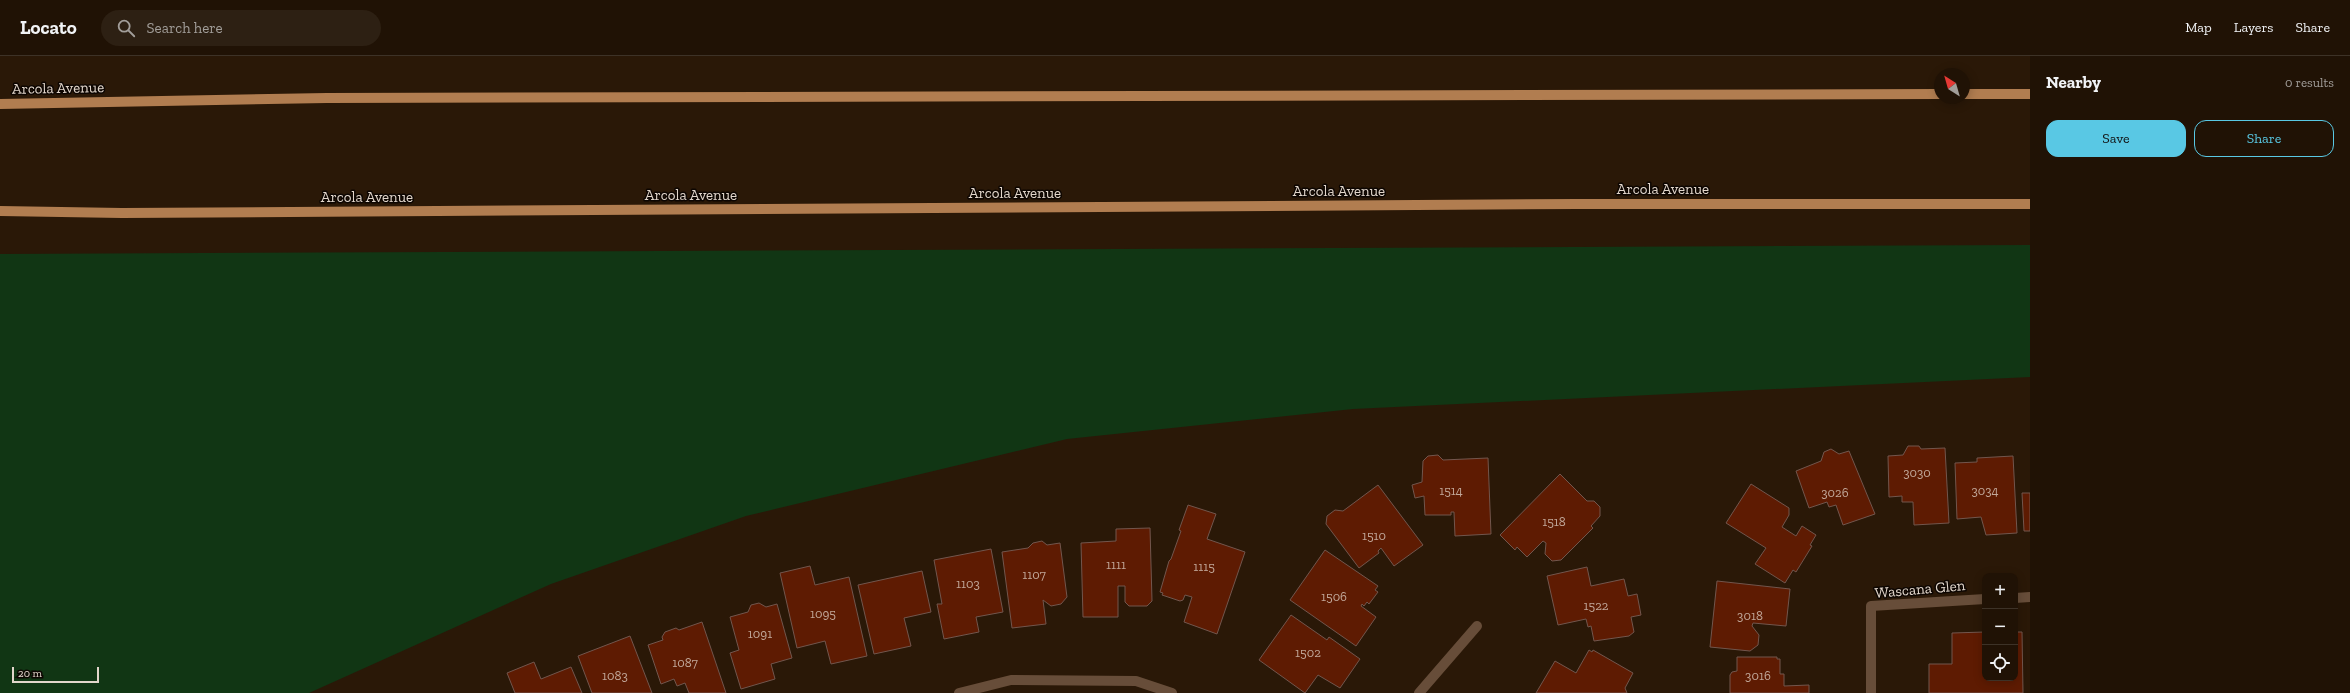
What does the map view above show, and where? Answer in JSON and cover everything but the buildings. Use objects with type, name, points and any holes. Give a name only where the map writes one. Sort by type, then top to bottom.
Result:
[{"type":"main road","name":"Arcola Avenue","points":[[0,104],[335,98],[1934,94]]},
{"type":"main road","points":[[1970,94],[2030,94]]},
{"type":"main road","name":"Arcola Avenue","points":[[0,211],[122,213],[1569,204],[2030,204]]},
{"type":"street","points":[[2018,598],[2030,597]]},
{"type":"street","name":"Wascana Glen","points":[[1871,693],[1870,606],[1982,599]]},
{"type":"street","points":[[1419,693],[1477,626]]},
{"type":"street","points":[[959,693],[1011,680],[1136,680],[1172,693]]},
{"type":"green space","points":[[2030,245],[2030,377],[1353,409],[1067,439],[746,516],[551,584],[309,693],[0,693],[0,254]]}]
